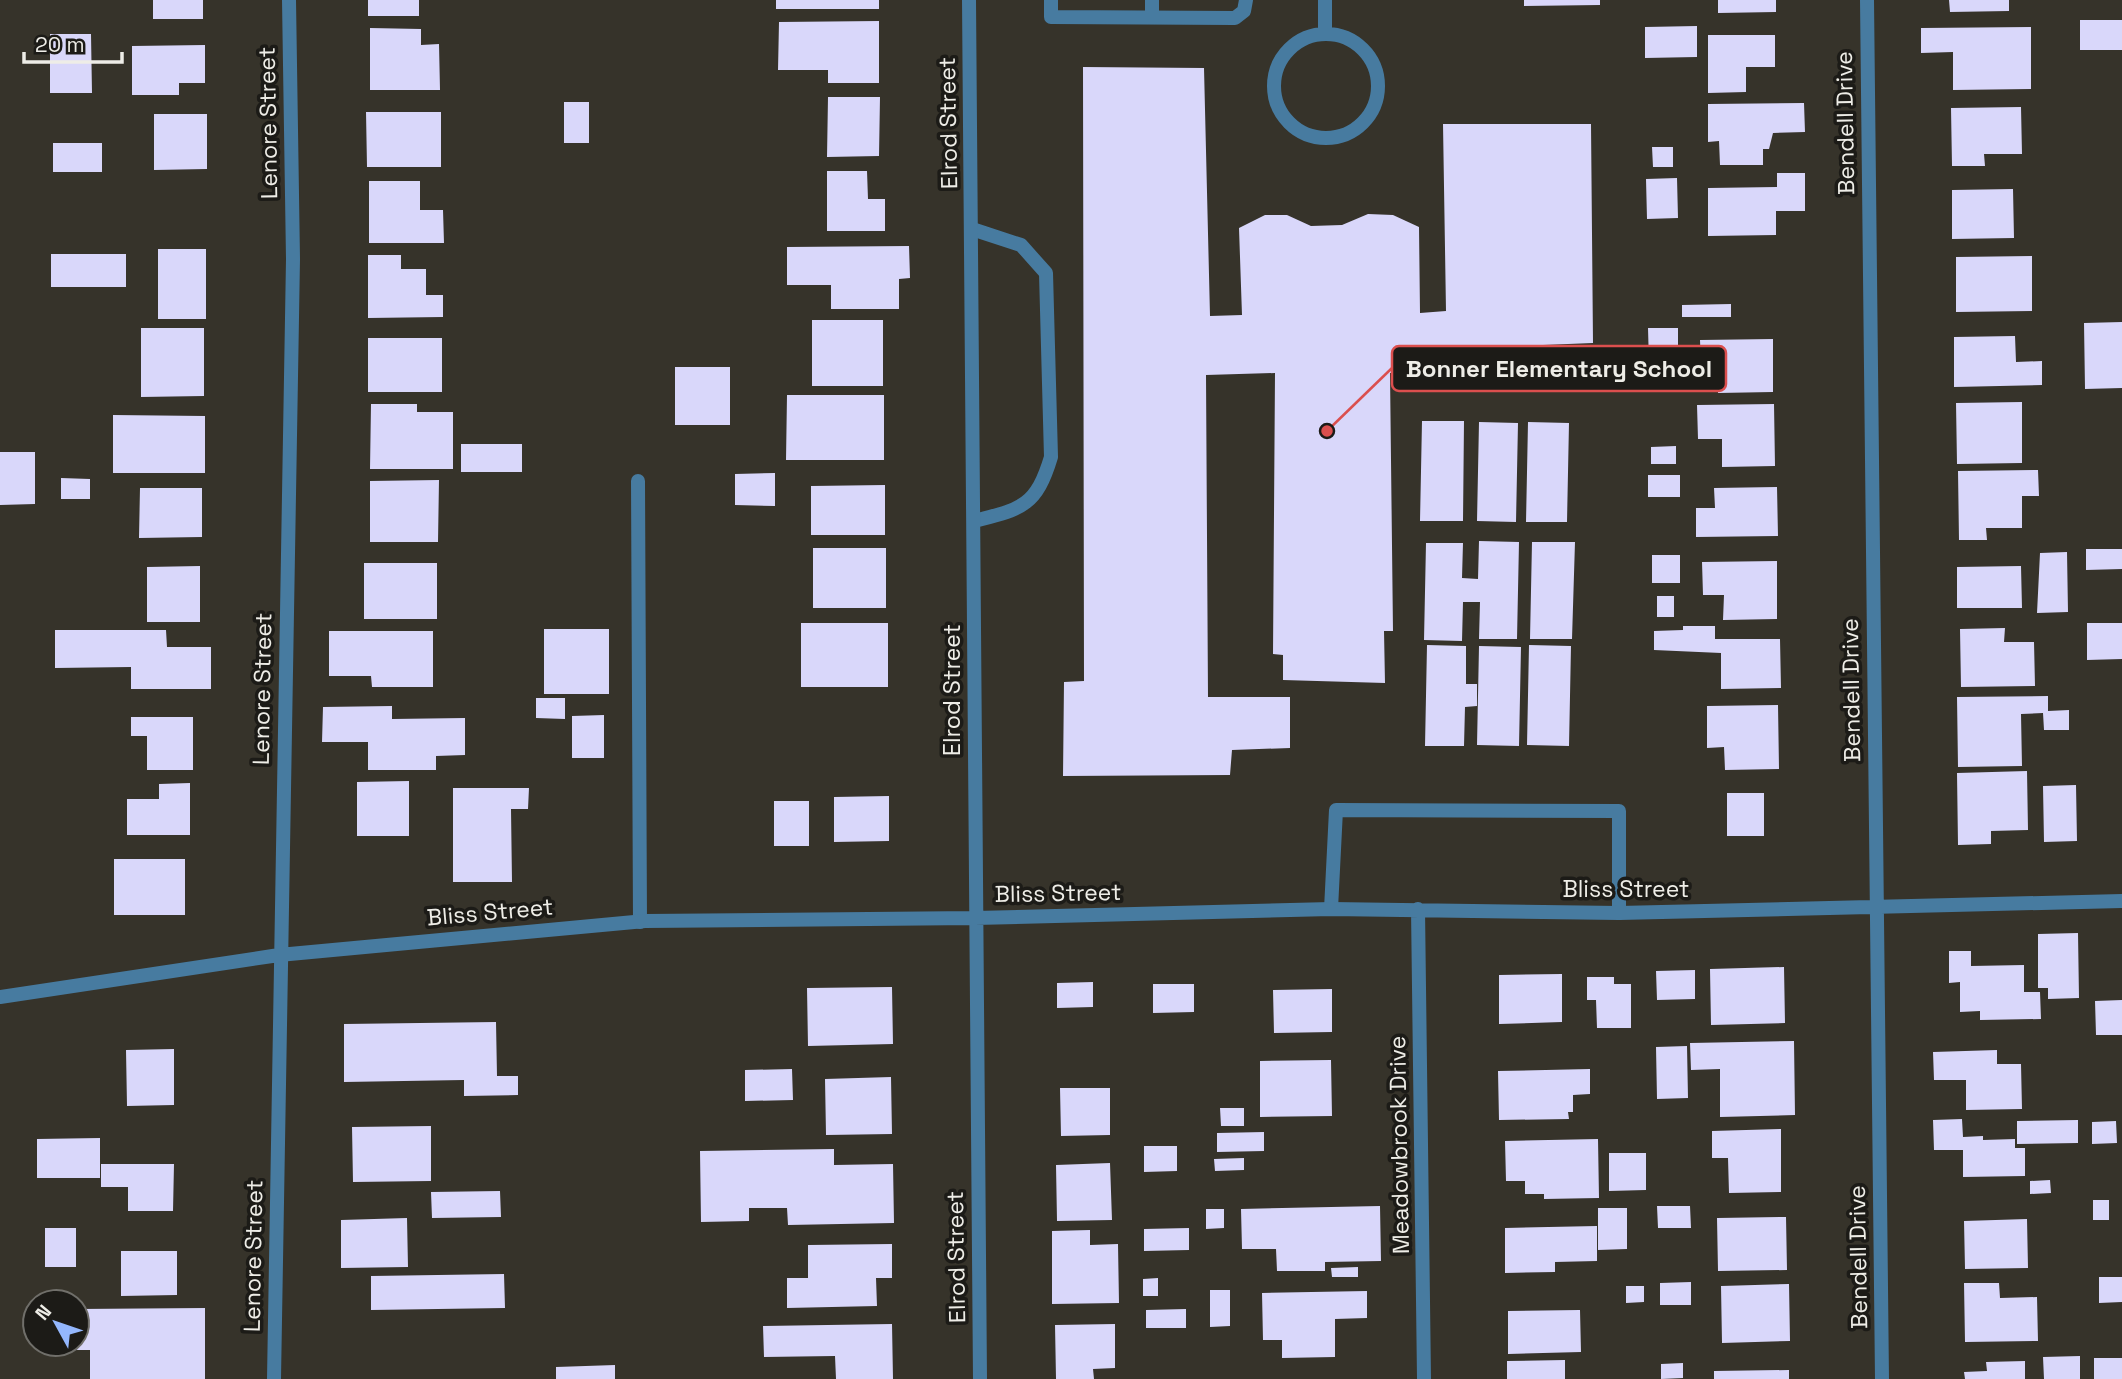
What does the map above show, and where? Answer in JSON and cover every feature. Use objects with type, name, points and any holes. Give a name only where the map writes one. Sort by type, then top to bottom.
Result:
[{"type":"street","name":"Lenore Street","points":[[274,1379],[279,955],[293,258],[289,0]]},
{"type":"street","name":"Elrod Street","points":[[969,0],[980,1379]]},
{"type":"street","points":[[1051,0],[1051,17],[1235,18],[1244,10],[1246,0]]},
{"type":"street","points":[[1152,0],[1152,17]]},
{"type":"street","points":[[1325,0],[1325,34]]},
{"type":"street","name":"Bendell Drive","points":[[1867,0],[1882,1379]]},
{"type":"street","points":[[1325,34],[1346,37],[1363,48],[1374,65],[1378,85],[1375,105],[1363,122],[1347,134],[1327,138],[1307,134],[1290,123],[1278,107],[1274,87],[1278,67],[1289,50],[1306,38],[1325,34]]},
{"type":"street","points":[[972,229],[1021,245],[1046,273],[1051,457],[1043,485],[1019,509],[974,521]]},
{"type":"street","points":[[638,481],[640,922]]},
{"type":"street","points":[[1331,909],[1336,810],[1619,811],[1619,913]]},
{"type":"street","name":"Bliss Street","points":[[0,997],[279,955],[640,922],[975,918],[1331,909],[1619,913],[1875,909],[2122,901]]},
{"type":"street","name":"Meadowbrook Drive","points":[[1418,909],[1424,1379]]},
{"type":"building","points":[[153,0],[203,0],[203,19],[153,19]]},
{"type":"building","points":[[368,0],[419,0],[419,16],[368,16]]},
{"type":"building","points":[[776,0],[879,0],[879,9],[776,9]]},
{"type":"building","points":[[1524,0],[1600,0],[1600,5],[1524,6]]},
{"type":"building","points":[[1718,0],[1776,0],[1776,12],[1718,13]]},
{"type":"building","points":[[1949,0],[2009,0],[2009,11],[1950,12]]},
{"type":"building","points":[[2080,20],[2122,20],[2122,50],[2080,50]]},
{"type":"building","points":[[879,21],[879,83],[828,83],[828,70],[778,70],[779,22]]},
{"type":"building","points":[[1697,26],[1697,57],[1645,58],[1645,27]]},
{"type":"building","points":[[2031,27],[2031,89],[1953,90],[1953,52],[1921,53],[1921,28]]},
{"type":"building","points":[[370,28],[421,29],[421,45],[439,44],[440,90],[370,90]]},
{"type":"building","points":[[50,34],[91,34],[92,93],[50,93]]},
{"type":"building","points":[[1708,35],[1775,35],[1775,67],[1746,67],[1746,92],[1708,93]]},
{"type":"building","points":[[205,45],[205,83],[179,83],[179,95],[132,95],[132,46]]},
{"type":"building","points":[[1083,67],[1204,68],[1210,316],[1242,315],[1239,228],[1265,215],[1287,215],[1311,226],[1342,225],[1368,214],[1393,215],[1419,227],[1420,313],[1446,311],[1443,124],[1591,124],[1593,343],[1543,345],[1542,368],[1390,373],[1393,631],[1384,631],[1385,683],[1283,680],[1283,655],[1273,654],[1275,373],[1206,375],[1208,697],[1290,697],[1290,748],[1232,750],[1230,775],[1063,776],[1064,682],[1084,681]]},
{"type":"building","points":[[828,97],[880,97],[879,156],[827,157]]},
{"type":"building","points":[[564,102],[589,102],[589,143],[564,143]]},
{"type":"building","points":[[1804,103],[1805,132],[1773,133],[1769,149],[1763,149],[1763,165],[1720,165],[1719,141],[1708,142],[1708,104]]},
{"type":"building","points":[[2021,107],[2022,154],[1984,154],[1985,166],[1952,166],[1951,108]]},
{"type":"building","points":[[366,112],[441,112],[441,167],[367,167]]},
{"type":"building","points":[[154,114],[207,114],[207,169],[154,170]]},
{"type":"building","points":[[53,143],[102,143],[102,172],[53,172]]},
{"type":"building","points":[[1652,147],[1673,147],[1673,167],[1653,167]]},
{"type":"building","points":[[827,171],[867,171],[868,199],[885,199],[885,231],[827,231]]},
{"type":"building","points":[[1777,173],[1805,173],[1805,211],[1776,211],[1776,235],[1708,236],[1708,188],[1777,187]]},
{"type":"building","points":[[1677,178],[1678,218],[1647,219],[1646,179]]},
{"type":"building","points":[[369,181],[420,181],[420,210],[443,210],[444,243],[369,243]]},
{"type":"building","points":[[2013,189],[2014,238],[1952,239],[1952,190]]},
{"type":"building","points":[[909,246],[910,278],[899,279],[899,309],[831,309],[831,285],[787,285],[787,247]]},
{"type":"building","points":[[158,249],[206,249],[206,319],[158,319]]},
{"type":"building","points":[[51,254],[126,254],[126,287],[51,287]]},
{"type":"building","points":[[368,255],[401,255],[401,269],[426,269],[426,295],[443,295],[443,317],[368,318]]},
{"type":"building","points":[[2032,256],[2032,311],[1956,312],[1956,257]]},
{"type":"building","points":[[1731,304],[1731,317],[1682,317],[1682,305]]},
{"type":"building","points":[[812,320],[883,320],[883,386],[812,386]]},
{"type":"building","points":[[2122,322],[2122,388],[2085,389],[2084,323]]},
{"type":"building","points":[[141,328],[204,328],[204,396],[141,397]]},
{"type":"building","points":[[1648,328],[1678,328],[1678,363],[1649,364]]},
{"type":"building","points":[[2015,336],[2016,362],[2042,361],[2042,385],[1954,387],[1954,337]]},
{"type":"building","points":[[368,338],[442,338],[442,392],[368,392]]},
{"type":"building","points":[[1773,339],[1773,392],[1718,393],[1717,367],[1701,367],[1700,340]]},
{"type":"building","points":[[675,367],[730,367],[730,425],[675,425]]},
{"type":"building","points":[[787,395],[884,395],[884,460],[786,460]]},
{"type":"building","points":[[2022,402],[2022,463],[1957,464],[1956,403]]},
{"type":"building","points":[[371,404],[417,404],[417,412],[453,412],[453,469],[370,469]]},
{"type":"building","points":[[1774,404],[1775,466],[1722,467],[1722,439],[1698,439],[1697,405]]},
{"type":"building","points":[[113,415],[205,416],[205,473],[113,473]]},
{"type":"building","points":[[1422,421],[1464,421],[1463,521],[1420,521]]},
{"type":"building","points":[[1479,422],[1518,423],[1516,522],[1477,521]]},
{"type":"building","points":[[1528,422],[1569,423],[1567,522],[1526,522]]},
{"type":"building","points":[[461,444],[522,444],[522,472],[461,472]]},
{"type":"building","points":[[1676,446],[1676,464],[1651,464],[1651,447]]},
{"type":"building","points":[[0,452],[35,452],[35,504],[0,505]]},
{"type":"building","points":[[2038,470],[2039,496],[2022,496],[2022,528],[1986,528],[1987,540],[1959,540],[1958,471]]},
{"type":"building","points":[[775,473],[775,506],[735,505],[735,474]]},
{"type":"building","points":[[1648,475],[1680,475],[1680,497],[1648,497]]},
{"type":"building","points":[[61,478],[90,479],[90,499],[61,499]]},
{"type":"building","points":[[439,480],[438,542],[370,542],[370,481]]},
{"type":"building","points":[[885,485],[885,535],[811,535],[811,486]]},
{"type":"building","points":[[1777,487],[1778,536],[1696,537],[1696,508],[1715,508],[1714,488]]},
{"type":"building","points":[[140,488],[202,488],[202,537],[139,538]]},
{"type":"building","points":[[1479,541],[1519,542],[1517,639],[1479,639],[1480,602],[1463,602],[1462,641],[1424,640],[1426,543],[1463,543],[1462,578],[1478,579]]},
{"type":"building","points":[[1532,542],[1575,542],[1572,639],[1530,639]]},
{"type":"building","points":[[813,548],[886,548],[886,608],[813,608]]},
{"type":"building","points":[[2086,549],[2122,549],[2122,569],[2086,570]]},
{"type":"building","points":[[2067,552],[2068,612],[2037,613],[2040,553]]},
{"type":"building","points":[[1652,555],[1680,555],[1680,583],[1652,583]]},
{"type":"building","points":[[1777,561],[1777,619],[1723,620],[1724,595],[1703,595],[1702,562]]},
{"type":"building","points":[[364,563],[437,563],[437,619],[364,619]]},
{"type":"building","points":[[200,566],[200,622],[147,622],[147,567]]},
{"type":"building","points":[[2021,566],[2022,608],[1957,608],[1957,567]]},
{"type":"building","points":[[1657,596],[1674,596],[1674,617],[1657,617]]},
{"type":"building","points":[[801,623],[888,623],[888,687],[801,687]]},
{"type":"building","points":[[2087,623],[2122,623],[2122,659],[2087,660]]},
{"type":"building","points":[[1683,626],[1715,626],[1715,639],[1780,639],[1781,688],[1721,689],[1721,653],[1654,650],[1654,631],[1683,630]]},
{"type":"building","points":[[2005,628],[2004,642],[2034,642],[2035,686],[1961,687],[1960,629]]},
{"type":"building","points":[[544,629],[609,629],[609,694],[544,694]]},
{"type":"building","points":[[55,630],[166,630],[167,647],[211,647],[211,689],[131,689],[131,667],[55,668]]},
{"type":"building","points":[[329,631],[433,631],[433,687],[372,687],[371,676],[329,676]]},
{"type":"building","points":[[1427,645],[1466,646],[1466,684],[1477,684],[1477,706],[1465,707],[1464,746],[1425,746]]},
{"type":"building","points":[[1529,645],[1571,646],[1569,746],[1527,745]]},
{"type":"building","points":[[1479,646],[1521,647],[1519,746],[1477,745]]},
{"type":"building","points":[[2048,696],[2048,711],[2069,710],[2069,730],[2044,730],[2043,713],[2021,714],[2022,766],[1958,767],[1957,697]]},
{"type":"building","points":[[536,698],[565,698],[565,719],[536,718]]},
{"type":"building","points":[[1778,705],[1779,769],[1725,770],[1724,747],[1707,748],[1707,706]]},
{"type":"building","points":[[392,706],[392,719],[465,718],[465,755],[436,756],[436,770],[368,770],[368,742],[322,742],[323,707]]},
{"type":"building","points":[[604,715],[604,758],[572,758],[572,716]]},
{"type":"building","points":[[131,717],[193,717],[193,770],[147,770],[147,736],[131,736]]},
{"type":"building","points":[[2027,771],[2028,830],[1991,831],[1991,844],[1958,845],[1957,773]]},
{"type":"building","points":[[409,781],[409,836],[357,836],[357,782]]},
{"type":"building","points":[[190,783],[190,835],[127,835],[127,799],[159,799],[159,784]]},
{"type":"building","points":[[2076,785],[2077,841],[2044,842],[2043,786]]},
{"type":"building","points":[[453,788],[529,788],[528,809],[511,809],[512,882],[453,882]]},
{"type":"building","points":[[1727,793],[1764,793],[1764,836],[1727,836]]},
{"type":"building","points":[[889,796],[889,841],[834,842],[834,797]]},
{"type":"building","points":[[774,801],[809,801],[809,846],[774,846]]},
{"type":"building","points":[[114,859],[185,859],[185,915],[114,915]]},
{"type":"building","points":[[2078,933],[2079,998],[2048,999],[2048,988],[2038,988],[2038,934]]},
{"type":"building","points":[[1949,951],[1971,951],[1971,966],[2024,965],[2024,992],[2040,992],[2041,1019],[1980,1020],[1980,1011],[1960,1012],[1960,982],[1949,983]]},
{"type":"building","points":[[1784,967],[1785,1023],[1711,1025],[1710,969]]},
{"type":"building","points":[[1695,970],[1695,999],[1657,1000],[1656,971]]},
{"type":"building","points":[[1562,974],[1562,1022],[1499,1024],[1499,975]]},
{"type":"building","points":[[1587,977],[1614,977],[1614,984],[1631,984],[1631,1028],[1597,1028],[1596,1000],[1587,1000]]},
{"type":"building","points":[[1093,982],[1093,1007],[1057,1008],[1057,983]]},
{"type":"building","points":[[1153,984],[1194,984],[1194,1012],[1153,1013]]},
{"type":"building","points":[[892,987],[893,1044],[808,1046],[807,988]]},
{"type":"building","points":[[1332,989],[1332,1032],[1274,1033],[1273,990]]},
{"type":"building","points":[[2122,1000],[2122,1035],[2096,1035],[2095,1001]]},
{"type":"building","points":[[496,1022],[497,1076],[518,1076],[518,1095],[464,1096],[464,1080],[344,1082],[344,1024]]},
{"type":"building","points":[[1794,1041],[1795,1115],[1720,1117],[1720,1069],[1691,1070],[1690,1043]]},
{"type":"building","points":[[1687,1046],[1688,1098],[1657,1099],[1656,1047]]},
{"type":"building","points":[[174,1049],[174,1105],[127,1106],[126,1050]]},
{"type":"building","points":[[1997,1050],[1997,1064],[2021,1064],[2022,1109],[1966,1110],[1966,1080],[1934,1080],[1933,1052]]},
{"type":"building","points":[[1331,1060],[1332,1116],[1260,1117],[1260,1061]]},
{"type":"building","points":[[792,1069],[793,1100],[745,1101],[745,1070]]},
{"type":"building","points":[[1590,1069],[1590,1094],[1573,1095],[1573,1112],[1568,1112],[1569,1119],[1499,1120],[1498,1071]]},
{"type":"building","points":[[891,1077],[892,1134],[826,1135],[825,1079]]},
{"type":"building","points":[[1060,1088],[1110,1088],[1110,1135],[1061,1136]]},
{"type":"building","points":[[1220,1108],[1244,1108],[1244,1126],[1221,1126]]},
{"type":"building","points":[[1962,1119],[1963,1137],[1983,1136],[1983,1140],[2015,1139],[2015,1148],[2025,1148],[2025,1176],[1963,1177],[1963,1150],[1934,1150],[1933,1120]]},
{"type":"building","points":[[2078,1120],[2078,1143],[2017,1144],[2017,1121]]},
{"type":"building","points":[[2116,1121],[2117,1143],[2092,1144],[2092,1122]]},
{"type":"building","points":[[431,1126],[431,1181],[353,1182],[352,1127]]},
{"type":"building","points":[[1781,1129],[1781,1192],[1729,1193],[1728,1158],[1712,1158],[1712,1131]]},
{"type":"building","points":[[1264,1132],[1264,1151],[1217,1152],[1217,1133]]},
{"type":"building","points":[[100,1138],[100,1178],[37,1178],[37,1139]]},
{"type":"building","points":[[1598,1139],[1599,1198],[1544,1199],[1544,1194],[1525,1194],[1525,1181],[1506,1181],[1505,1141]]},
{"type":"building","points":[[1144,1146],[1177,1146],[1177,1171],[1144,1172]]},
{"type":"building","points":[[834,1149],[834,1165],[893,1164],[894,1223],[788,1225],[787,1208],[749,1208],[749,1221],[701,1222],[700,1151]]},
{"type":"building","points":[[1609,1153],[1646,1153],[1646,1190],[1609,1191]]},
{"type":"building","points":[[1244,1158],[1244,1170],[1215,1171],[1214,1159]]},
{"type":"building","points":[[1110,1163],[1112,1220],[1057,1221],[1056,1165]]},
{"type":"building","points":[[101,1164],[174,1164],[173,1211],[128,1211],[128,1187],[101,1187]]},
{"type":"building","points":[[2050,1180],[2051,1193],[2030,1194],[2030,1181]]},
{"type":"building","points":[[500,1191],[501,1217],[432,1218],[431,1192]]},
{"type":"building","points":[[2093,1200],[2109,1200],[2109,1220],[2093,1220]]},
{"type":"building","points":[[1380,1206],[1381,1261],[1325,1262],[1325,1271],[1277,1271],[1276,1249],[1242,1249],[1241,1209]]},
{"type":"building","points":[[1657,1206],[1690,1206],[1691,1228],[1658,1228]]},
{"type":"building","points":[[1598,1208],[1627,1208],[1627,1249],[1598,1250]]},
{"type":"building","points":[[1206,1209],[1224,1209],[1224,1228],[1206,1229]]},
{"type":"building","points":[[1786,1217],[1787,1270],[1718,1271],[1717,1218]]},
{"type":"building","points":[[407,1218],[408,1267],[341,1268],[341,1220]]},
{"type":"building","points":[[2027,1219],[2028,1268],[1965,1269],[1964,1221]]},
{"type":"building","points":[[1597,1226],[1597,1261],[1555,1262],[1555,1272],[1505,1273],[1505,1228]]},
{"type":"building","points":[[45,1228],[76,1228],[76,1267],[45,1267]]},
{"type":"building","points":[[1189,1228],[1189,1250],[1144,1251],[1144,1229]]},
{"type":"building","points":[[1090,1230],[1090,1245],[1118,1244],[1119,1303],[1052,1304],[1052,1231]]},
{"type":"building","points":[[892,1244],[892,1278],[876,1278],[877,1306],[787,1308],[787,1278],[808,1278],[808,1245]]},
{"type":"building","points":[[121,1251],[177,1251],[177,1295],[121,1296]]},
{"type":"building","points":[[1358,1267],[1358,1277],[1332,1277],[1331,1268]]},
{"type":"building","points":[[504,1274],[505,1308],[371,1310],[371,1276]]},
{"type":"building","points":[[2099,1277],[2122,1277],[2122,1302],[2099,1303]]},
{"type":"building","points":[[1158,1278],[1158,1296],[1143,1296],[1143,1279]]},
{"type":"building","points":[[1691,1282],[1691,1305],[1660,1305],[1660,1283]]},
{"type":"building","points":[[1964,1283],[1999,1283],[2000,1298],[2037,1297],[2038,1341],[1965,1342]]},
{"type":"building","points":[[1789,1284],[1790,1341],[1722,1343],[1721,1286]]},
{"type":"building","points":[[1626,1286],[1644,1286],[1644,1302],[1626,1303]]},
{"type":"building","points":[[1210,1290],[1230,1290],[1230,1326],[1210,1327]]},
{"type":"building","points":[[1367,1291],[1367,1318],[1335,1319],[1335,1357],[1282,1358],[1282,1340],[1263,1340],[1262,1293]]},
{"type":"building","points":[[205,1308],[205,1379],[90,1379],[91,1309]]},
{"type":"building","points":[[1186,1309],[1186,1328],[1146,1328],[1146,1310]]},
{"type":"building","points":[[1580,1310],[1581,1352],[1508,1354],[1508,1311]]},
{"type":"building","points":[[892,1324],[893,1379],[836,1379],[835,1356],[764,1357],[763,1326]]},
{"type":"building","points":[[1115,1324],[1115,1368],[1093,1369],[1094,1379],[1056,1379],[1055,1325]]},
{"type":"building","points":[[2080,1356],[2080,1379],[2044,1379],[2043,1357]]},
{"type":"building","points":[[2094,1358],[2122,1358],[2122,1379],[2094,1379]]},
{"type":"building","points":[[1565,1360],[1565,1379],[1507,1379],[1507,1361]]},
{"type":"building","points":[[2025,1361],[2025,1379],[1965,1379],[1964,1372],[1987,1371],[1986,1362]]},
{"type":"building","points":[[1683,1363],[1683,1378],[1661,1379],[1661,1364]]},
{"type":"building","points":[[615,1365],[615,1379],[556,1379],[556,1367]]},
{"type":"building","points":[[1789,1370],[1789,1379],[1714,1379],[1714,1371]]},
{"type":"place","name":"Bonner Elementary School","points":[[1327,431]]}]
